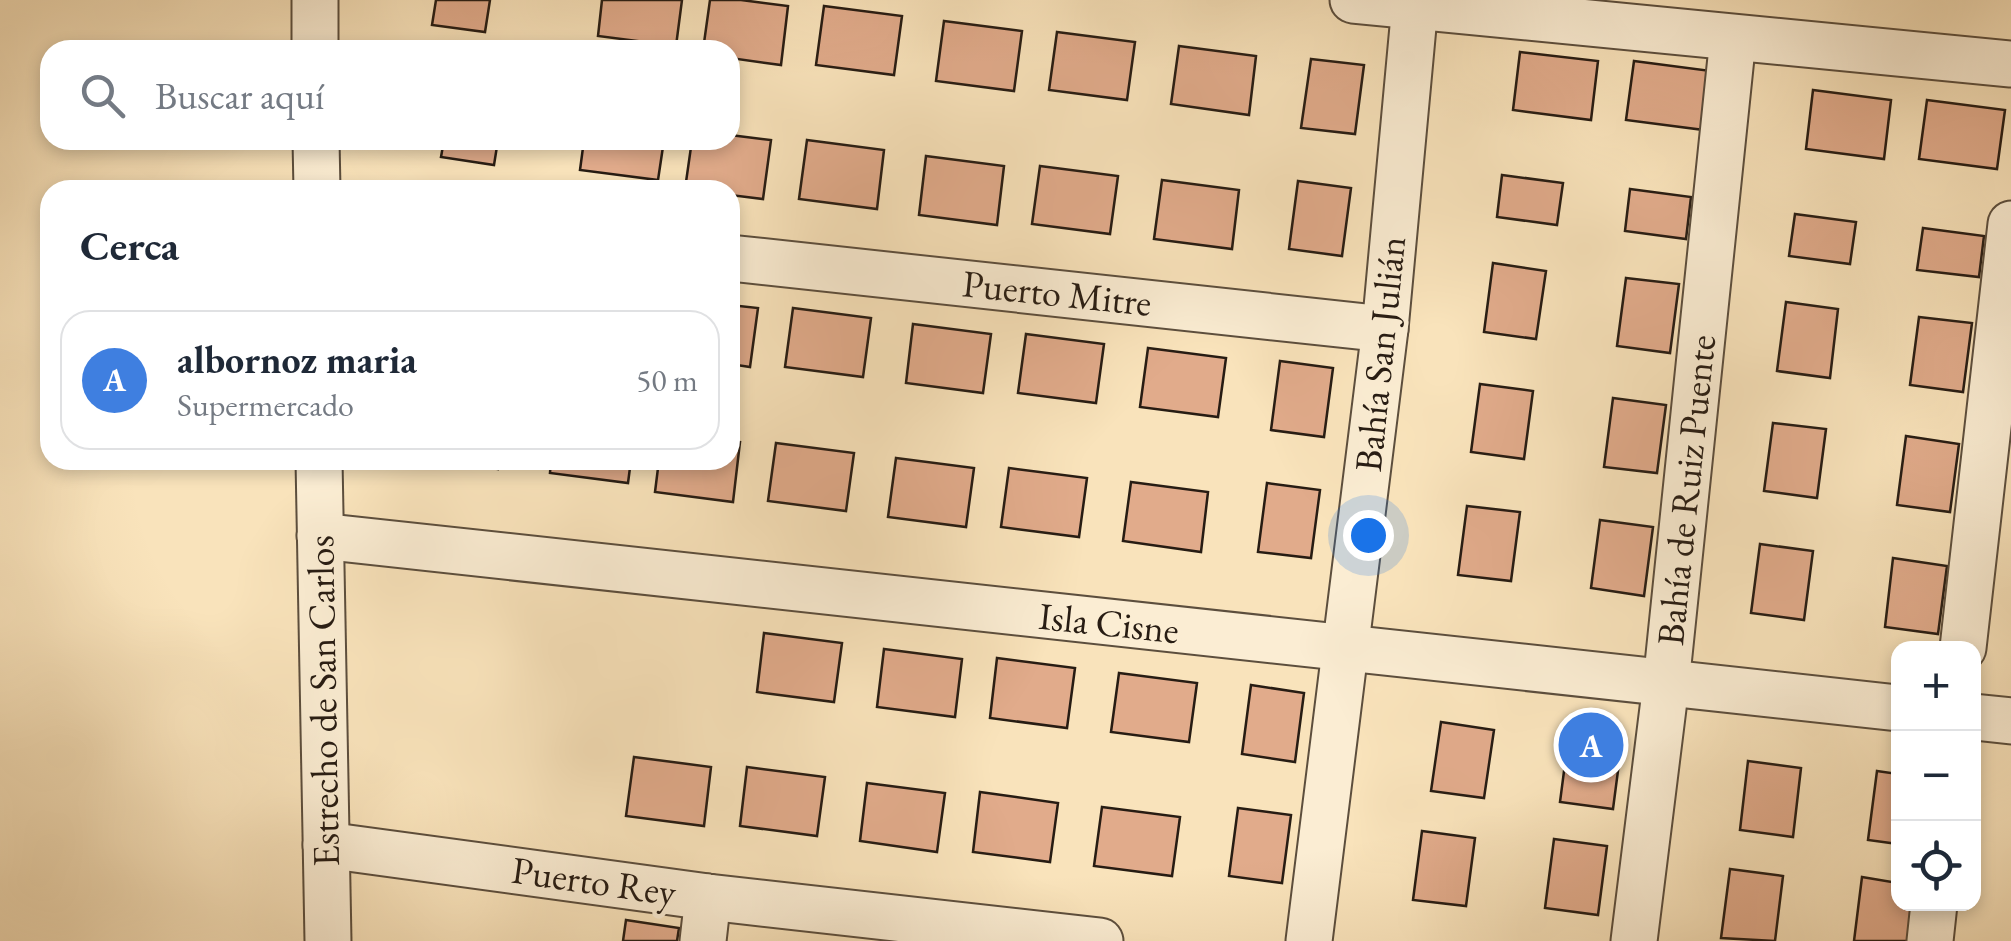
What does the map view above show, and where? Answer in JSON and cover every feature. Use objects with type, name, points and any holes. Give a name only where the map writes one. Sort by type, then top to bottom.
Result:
[{"type":"street","points":[[315,0],[315,40]]},
{"type":"street","points":[[1353,0],[2011,64]]},
{"type":"street","name":"Bahía San Julián","points":[[1309,941],[1385,329],[1415,6]]},
{"type":"street","name":"Bahía de Ruiz Puente","points":[[1634,941],[1666,684],[1733,38]]},
{"type":"street","points":[[316,150],[317,180]]},
{"type":"street","points":[[1964,641],[2011,224]]},
{"type":"street","name":"Puerto Mitre","points":[[740,259],[1385,329]]},
{"type":"street","name":"Estrecho de San Carlos","points":[[319,470],[328,941]]},
{"type":"street","name":"Isla Cisne","points":[[320,536],[1891,707]]},
{"type":"street","points":[[1981,717],[2011,721]]},
{"type":"street","name":"Puerto Rey","points":[[326,845],[706,919],[1100,941]]},
{"type":"street","points":[[1930,941],[1933,911]]},
{"type":"building","points":[[436,0],[490,0],[485,32],[432,25]]},
{"type":"building","points":[[602,0],[682,0],[677,40],[598,36]]},
{"type":"building","points":[[710,0],[788,6],[781,65],[740,59],[740,40],[704,40]]},
{"type":"building","points":[[824,6],[902,16],[894,75],[816,65]]},
{"type":"building","points":[[944,21],[1022,31],[1014,91],[936,81]]},
{"type":"building","points":[[1057,32],[1135,42],[1127,100],[1049,90]]},
{"type":"building","points":[[1179,46],[1256,56],[1249,115],[1171,104]]},
{"type":"building","points":[[1520,52],[1598,61],[1591,120],[1513,110]]},
{"type":"building","points":[[1311,59],[1364,65],[1355,134],[1301,128]]},
{"type":"building","points":[[1634,61],[1711,71],[1704,130],[1626,120]]},
{"type":"building","points":[[1813,90],[1891,100],[1884,159],[1806,149]]},
{"type":"building","points":[[1927,100],[2005,110],[1997,169],[1919,159]]},
{"type":"building","points":[[740,136],[771,140],[763,199],[740,196],[740,180],[686,180],[691,150],[740,150]]},
{"type":"building","points":[[807,140],[884,150],[877,209],[799,199]]},
{"type":"building","points":[[442,150],[496,150],[494,165],[441,157]]},
{"type":"building","points":[[583,150],[662,150],[658,180],[580,170]]},
{"type":"building","points":[[926,156],[1004,166],[997,225],[919,215]]},
{"type":"building","points":[[1040,166],[1118,176],[1110,234],[1032,224]]},
{"type":"building","points":[[1502,175],[1563,183],[1557,225],[1497,217]]},
{"type":"building","points":[[1162,180],[1239,190],[1232,249],[1154,239]]},
{"type":"building","points":[[1298,181],[1351,188],[1342,256],[1289,249]]},
{"type":"building","points":[[1630,189],[1691,197],[1686,239],[1625,231]]},
{"type":"building","points":[[1795,214],[1856,222],[1850,264],[1789,256]]},
{"type":"building","points":[[1923,228],[1984,236],[1979,277],[1917,270]]},
{"type":"building","points":[[1493,263],[1546,271],[1536,339],[1484,332]]},
{"type":"building","points":[[1626,278],[1679,284],[1670,353],[1617,346]]},
{"type":"building","points":[[1786,302],[1838,309],[1830,378],[1777,371]]},
{"type":"building","points":[[740,306],[758,308],[750,367],[740,366]]},
{"type":"building","points":[[793,308],[871,318],[863,377],[785,367]]},
{"type":"building","points":[[1919,317],[1972,323],[1963,392],[1910,385]]},
{"type":"building","points":[[913,324],[991,334],[983,393],[906,383]]},
{"type":"building","points":[[1026,334],[1104,344],[1096,403],[1018,393]]},
{"type":"building","points":[[1148,348],[1226,358],[1218,417],[1140,407]]},
{"type":"building","points":[[1280,361],[1333,368],[1324,437],[1271,430]]},
{"type":"building","points":[[1480,384],[1533,391],[1524,459],[1471,452]]},
{"type":"building","points":[[1613,398],[1666,405],[1657,473],[1604,467]]},
{"type":"building","points":[[1773,423],[1826,429],[1817,498],[1764,491]]},
{"type":"building","points":[[1906,436],[1959,444],[1950,512],[1897,505]]},
{"type":"building","points":[[776,443],[854,453],[846,511],[768,501]]},
{"type":"building","points":[[896,458],[974,468],[966,527],[888,517]]},
{"type":"building","points":[[1009,468],[1087,478],[1079,537],[1001,527]]},
{"type":"building","points":[[550,470],[630,470],[628,483]]},
{"type":"building","points":[[658,470],[737,470],[733,502],[655,492]]},
{"type":"building","points":[[1131,482],[1208,492],[1201,552],[1123,541]]},
{"type":"building","points":[[1267,483],[1320,490],[1311,558],[1258,552]]},
{"type":"building","points":[[1467,506],[1520,512],[1511,581],[1458,575]]},
{"type":"building","points":[[1600,520],[1653,527],[1644,596],[1591,588]]},
{"type":"building","points":[[1760,544],[1813,551],[1804,620],[1751,613]]},
{"type":"building","points":[[1893,558],[1947,566],[1938,634],[1885,627]]},
{"type":"building","points":[[764,633],[842,643],[834,702],[757,692]]},
{"type":"building","points":[[884,649],[962,659],[955,717],[877,707]]},
{"type":"building","points":[[997,658],[1075,668],[1067,728],[990,718]]},
{"type":"building","points":[[1119,673],[1197,683],[1189,742],[1111,732]]},
{"type":"building","points":[[1251,685],[1304,693],[1295,762],[1242,754]]},
{"type":"building","points":[[1441,722],[1494,730],[1484,798],[1431,791]]},
{"type":"building","points":[[1569,733],[1622,740],[1613,809],[1560,802]]},
{"type":"building","points":[[634,757],[711,767],[704,826],[626,816]]},
{"type":"building","points":[[1748,761],[1801,768],[1793,837],[1740,830]]},
{"type":"building","points":[[747,767],[825,777],[817,836],[740,826]]},
{"type":"building","points":[[1877,771],[1891,773],[1891,843],[1868,840]]},
{"type":"building","points":[[867,783],[945,793],[937,852],[860,841]]},
{"type":"building","points":[[980,792],[1058,803],[1050,862],[973,852]]},
{"type":"building","points":[[1102,807],[1180,817],[1172,876],[1094,866]]},
{"type":"building","points":[[1238,808],[1291,815],[1282,883],[1229,876]]},
{"type":"building","points":[[1422,831],[1475,838],[1466,906],[1413,900]]},
{"type":"building","points":[[1554,839],[1607,846],[1598,915],[1545,908]]},
{"type":"building","points":[[1730,869],[1783,876],[1775,941],[1721,938]]},
{"type":"building","points":[[1862,877],[1891,882],[1891,911],[1911,911],[1908,941],[1854,941]]},
{"type":"building","points":[[626,920],[679,928],[677,941],[623,941]]},
{"type":"place","name":"albornoz maria","points":[[1591,745]]}]
